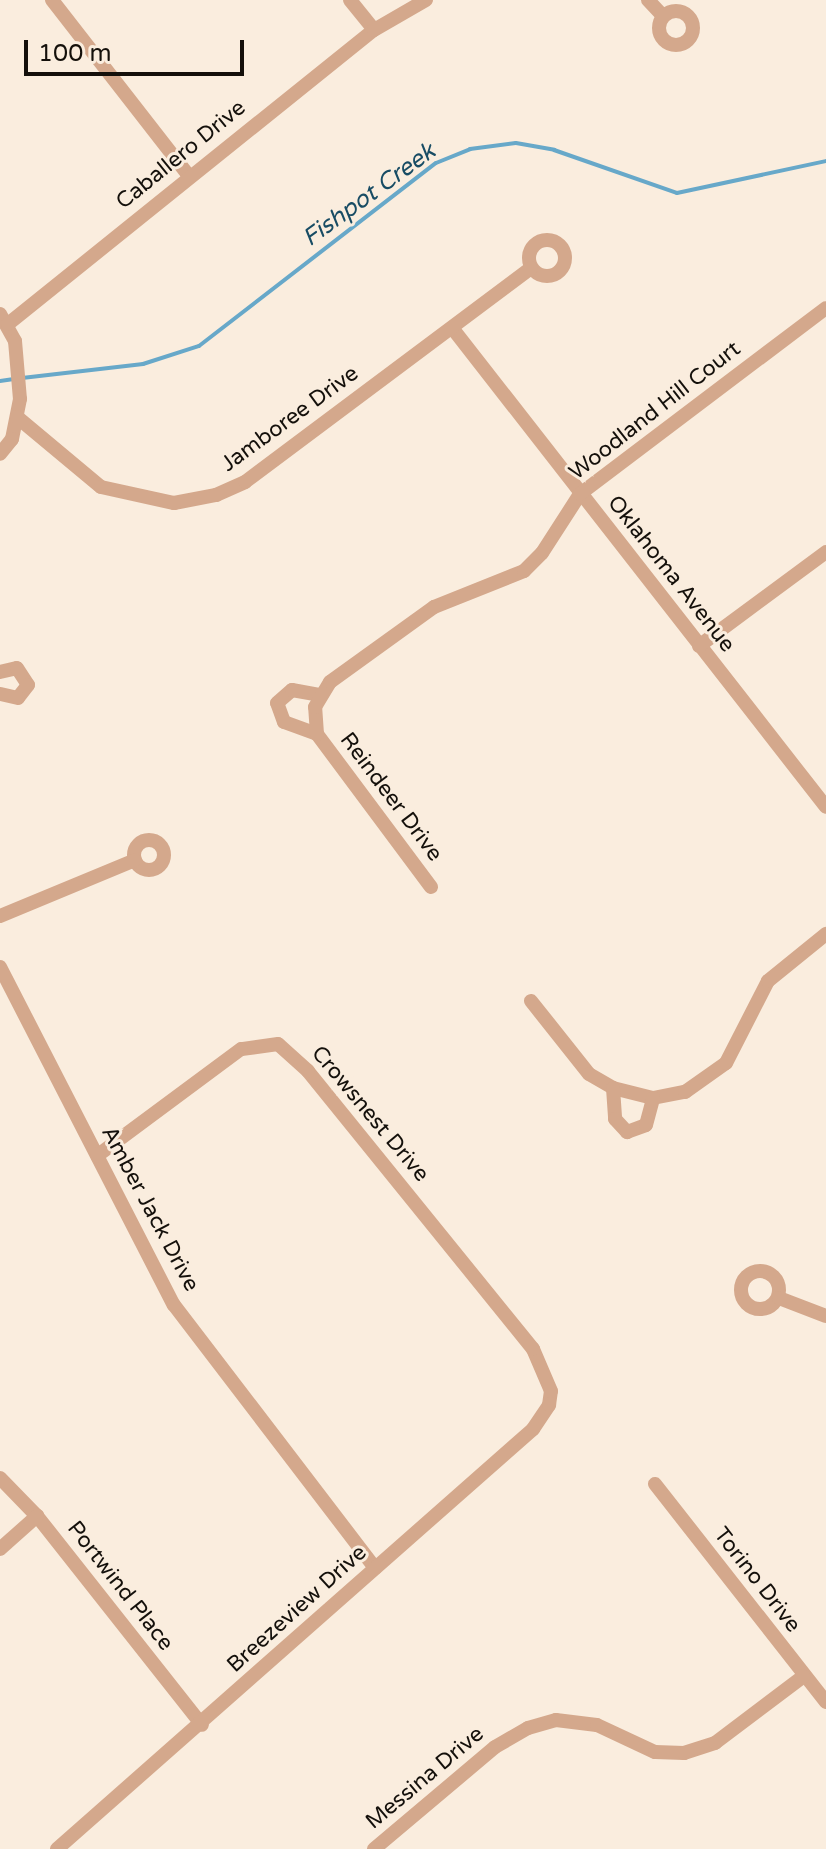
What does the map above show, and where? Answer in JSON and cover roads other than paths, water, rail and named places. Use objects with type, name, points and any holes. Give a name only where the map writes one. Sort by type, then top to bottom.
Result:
[{"type":"street","points":[[52,0],[189,176]]},
{"type":"street","points":[[350,0],[374,30]]},
{"type":"street","name":"Caballero Drive","points":[[4,319],[374,30],[426,0]]},
{"type":"street","points":[[648,0],[663,16]]},
{"type":"street","name":"Jamboree Drive","points":[[17,417],[101,487],[153,501],[199,499],[245,482],[531,268]]},
{"type":"street","name":"Woodland Hill Court","points":[[321,695],[330,682],[434,607],[524,571],[542,553],[580,494],[826,308]]},
{"type":"street","points":[[0,454],[12,439],[20,399],[15,341],[4,319]]},
{"type":"street","name":"Oklahoma Avenue","points":[[453,329],[826,807]]},
{"type":"street","points":[[699,646],[826,552]]},
{"type":"street","points":[[0,672],[17,668],[28,685],[18,698],[0,694]]},
{"type":"street","points":[[292,690],[321,695],[315,707],[317,734],[284,722],[277,703],[292,690]]},
{"type":"street","name":"Reindeer Drive","points":[[317,734],[431,887]]},
{"type":"street","points":[[0,916],[135,860]]},
{"type":"street","points":[[531,1001],[589,1074],[613,1088],[653,1098],[685,1092],[726,1063],[768,981],[826,934]]},
{"type":"street","name":"Amber Jack Drive","points":[[0,967],[174,1305],[375,1568]]},
{"type":"street","name":"Crowsnest Drive","points":[[97,1156],[241,1049],[278,1044],[308,1071],[533,1349],[551,1391]]},
{"type":"street","points":[[613,1088],[615,1119],[627,1132],[646,1125],[653,1098]]},
{"type":"street","points":[[779,1298],[826,1316]]},
{"type":"street","name":"Breezeview Drive","points":[[57,1849],[202,1725],[533,1429],[549,1405],[551,1391]]},
{"type":"street","name":"Portwind Place","points":[[0,1478],[37,1516],[202,1725]]},
{"type":"street","name":"Torino Drive","points":[[655,1484],[826,1702]]},
{"type":"street","points":[[0,1549],[37,1516]]},
{"type":"street","name":"Messina Drive","points":[[374,1849],[495,1747],[542,1722],[597,1725],[655,1752],[684,1753],[715,1743],[804,1676]]},
{"type":"waterway","name":"Fishpot Creek","points":[[22,378],[143,364],[199,346],[436,163],[470,149],[516,143],[554,150],[677,193],[826,161]]},
{"type":"waterway","name":"Fishpot Creek","points":[[0,381],[14,379]]}]
